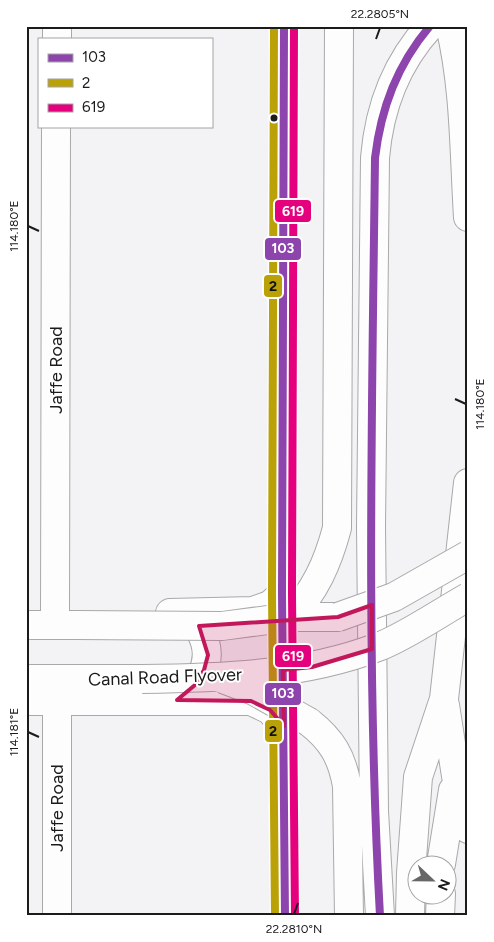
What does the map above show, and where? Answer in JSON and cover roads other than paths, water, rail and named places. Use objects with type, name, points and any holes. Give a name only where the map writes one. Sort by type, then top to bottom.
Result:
[{"type":"main road","points":[[284,26],[285,916]]},
{"type":"main road","points":[[26,614],[187,613],[253,610],[270,605],[302,606],[316,583],[328,560],[337,528],[339,26]]},
{"type":"main road","points":[[380,916],[374,811],[371,527],[377,136],[381,116],[397,73],[408,53],[430,26]]},
{"type":"main road","points":[[450,26],[455,49],[462,110],[468,217]]},
{"type":"main road","name":"Jaffe Road","points":[[55,614],[56,128]]},
{"type":"main road","points":[[410,916],[418,777],[444,698],[468,483]]},
{"type":"main road","points":[[26,625],[222,626],[286,606],[338,617],[394,598],[468,555]]},
{"type":"main road","name":"Canal Road Flyover","points":[[26,679],[221,678],[312,667],[380,647],[468,598]]},
{"type":"main road","points":[[177,700],[195,685],[204,670],[208,655],[205,639],[199,625],[187,613]]},
{"type":"main road","points":[[221,678],[254,691],[290,710],[321,732],[338,752],[344,768],[347,786],[349,916]]},
{"type":"main road","points":[[444,698],[456,776],[468,829]]},
{"type":"main road","points":[[26,701],[251,701],[270,710],[284,726]]},
{"type":"main road","name":"Jaffe Road","points":[[57,701],[57,916]]},
{"type":"main road","points":[[443,854],[456,776]]}]
